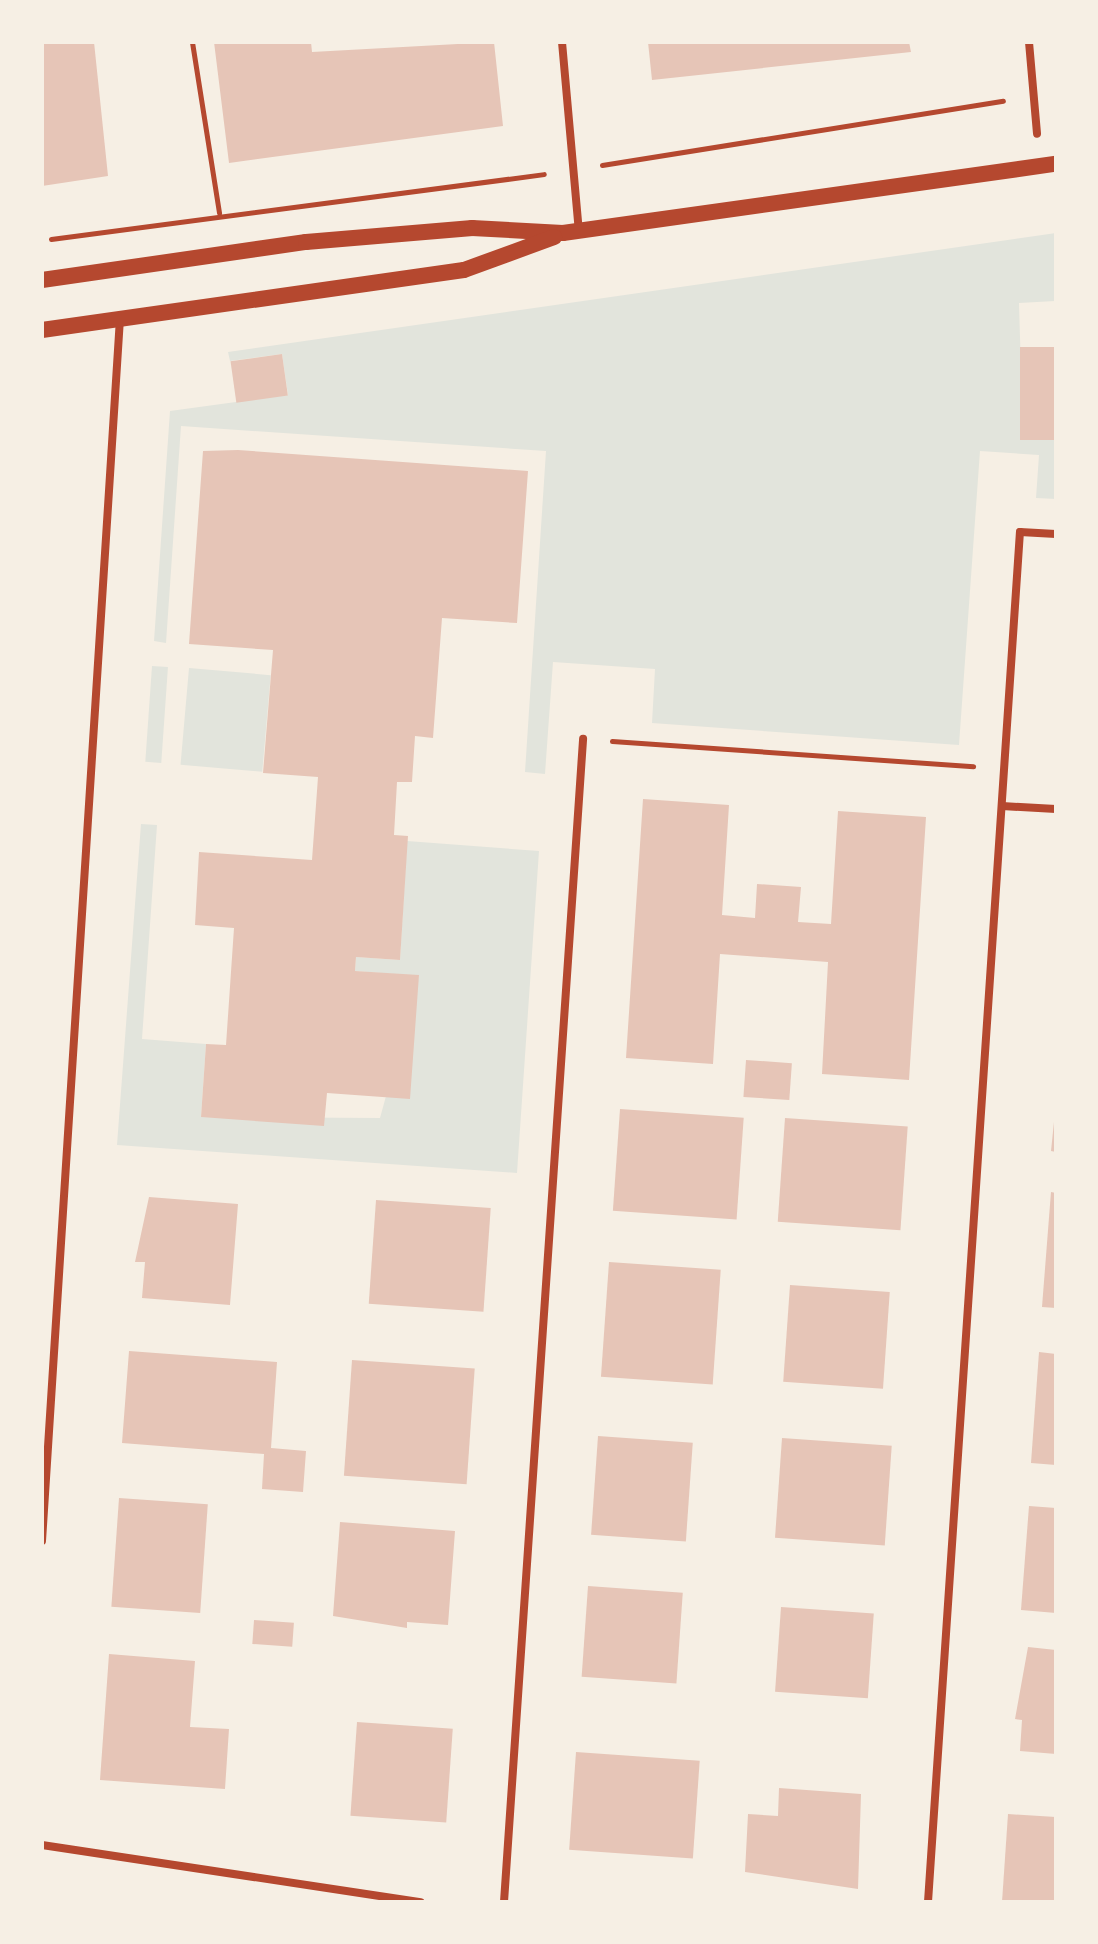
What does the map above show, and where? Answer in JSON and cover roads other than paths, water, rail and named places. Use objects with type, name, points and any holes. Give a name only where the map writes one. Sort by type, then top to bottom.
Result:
[{"type":"main road","points":[[42,280],[306,242],[472,228],[579,231],[1056,164]]},
{"type":"main road","points":[[42,330],[464,270],[579,231]]},
{"type":"street","points":[[562,42],[579,231]]},
{"type":"street","points":[[1029,42],[1037,134]]},
{"type":"street","points":[[42,1541],[120,319]]},
{"type":"street","points":[[928,1902],[1020,532],[1056,534]]},
{"type":"street","points":[[504,1902],[583,739]]},
{"type":"street","points":[[1002,806],[1056,809]]},
{"type":"street","points":[[42,1845],[421,1902]]}]
